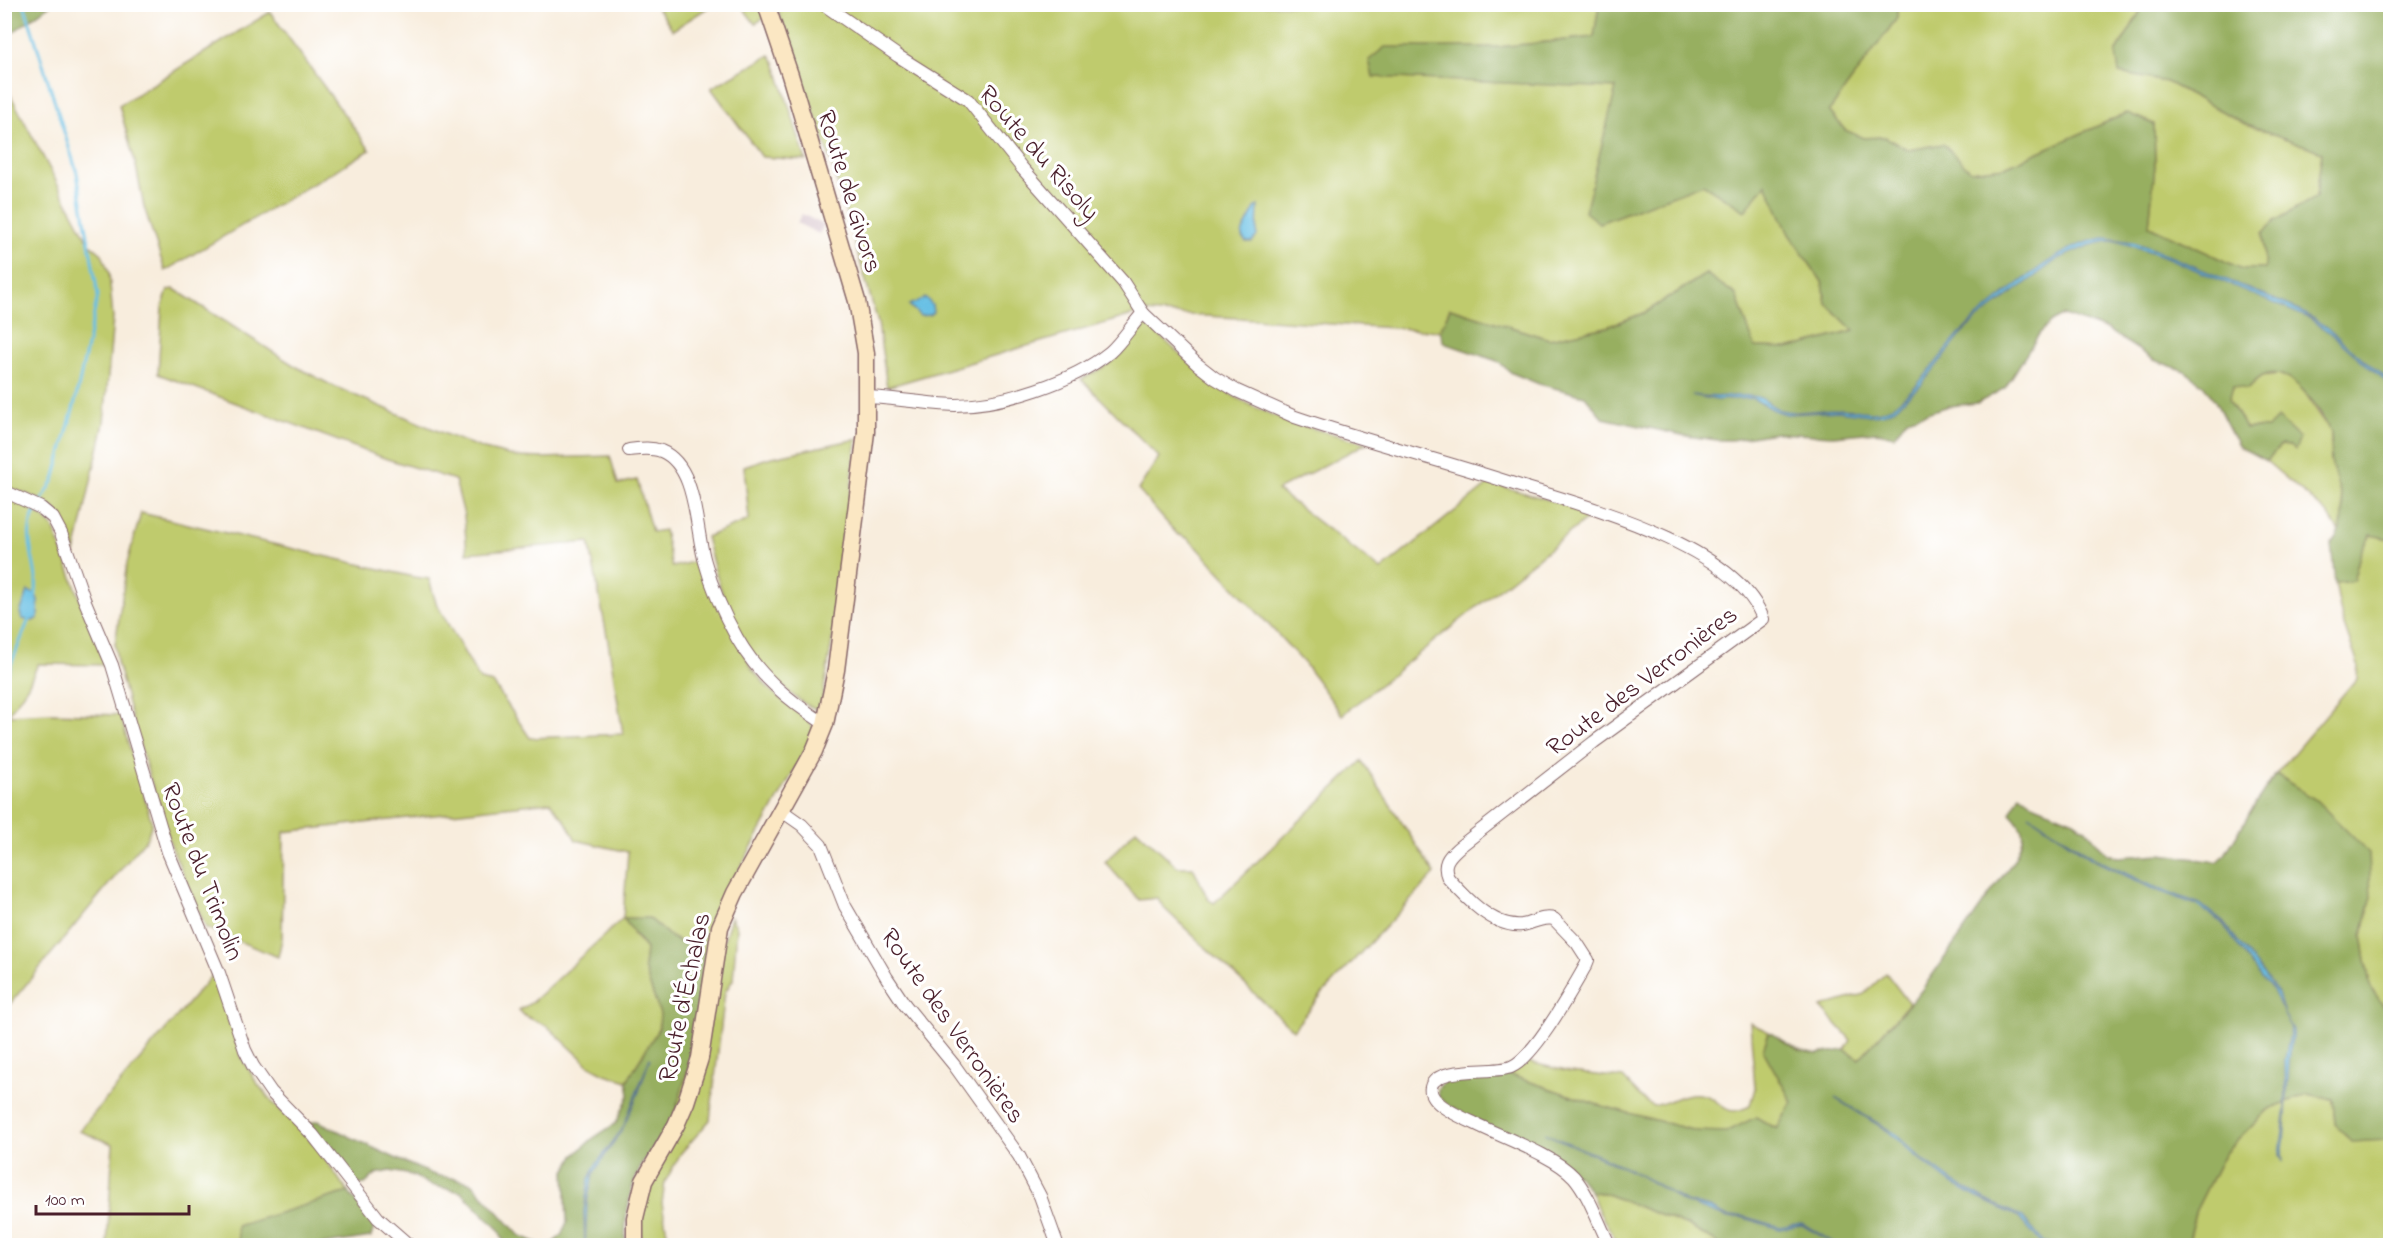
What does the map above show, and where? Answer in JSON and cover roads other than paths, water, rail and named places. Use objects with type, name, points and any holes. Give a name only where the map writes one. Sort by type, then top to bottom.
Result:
[{"type":"street","name":"Route de Givors","points":[[766,4],[790,75],[857,301],[866,353],[867,397],[861,475],[837,658],[825,724]]},
{"type":"street","name":"Route du Risoly","points":[[823,4],[889,50],[968,100],[1022,168],[1123,282],[1143,313]]},
{"type":"street","points":[[867,397],[953,405],[990,403],[1027,393],[1084,369],[1111,351],[1143,313]]},
{"type":"street","name":"Route des Verronières","points":[[1143,313],[1215,378],[1254,399],[1295,417],[1344,434],[1605,512],[1679,544],[1710,562],[1740,586],[1759,609],[1762,619],[1594,742],[1458,848],[1448,858],[1446,864],[1445,870],[1448,878],[1490,916],[1521,925],[1554,919],[1577,943],[1587,960],[1557,1012],[1523,1059],[1508,1068],[1443,1075],[1433,1082],[1431,1094],[1448,1110],[1515,1142],[1568,1172],[1585,1194],[1610,1245]]},
{"type":"street","points":[[629,450],[650,448],[660,451],[678,466],[689,484],[705,563],[738,638],[770,683],[825,724]]},
{"type":"street","name":"Route du Trimolin","points":[[4,491],[41,508],[53,518],[61,533],[84,599],[112,665],[168,852],[219,973],[245,1050],[263,1082],[282,1106],[313,1135],[360,1197],[383,1223],[410,1245]]},
{"type":"street","name":"Route d'Échalas","points":[[635,1245],[635,1218],[644,1181],[676,1125],[700,1058],[716,939],[722,920],[814,752],[825,724]]},
{"type":"street","name":"Route des Verronières","points":[[782,811],[802,825],[821,845],[845,906],[887,978],[905,1005],[954,1065],[1019,1156],[1040,1196],[1058,1245]]},
{"type":"water","points":[[1258,206],[1257,236],[1252,242],[1246,242],[1242,237],[1243,231]]},
{"type":"water","points":[[2105,238],[2148,247],[2299,310],[2325,326],[2390,382],[2390,385],[2330,333],[2309,318],[2161,255],[2117,241],[2108,241],[2090,245],[2059,258],[1979,318],[1967,328],[1922,384],[1895,408],[1883,414],[1870,415],[1838,411],[1787,414],[1776,411],[1752,398],[1717,400],[1692,395],[1755,396],[1780,410],[1794,412],[1839,409],[1873,412],[1886,410],[1916,386],[1955,339],[1977,317],[2021,282],[2071,249]]},
{"type":"water","points":[[926,298],[932,305],[933,312],[930,315],[920,316],[909,305]]},
{"type":"water","points":[[28,591],[35,595],[38,601],[38,618],[33,621],[22,619],[20,613]]},
{"type":"water","points":[[2029,815],[2094,858],[2152,886],[2200,904],[2223,922],[2278,993],[2284,1014],[2272,988],[2261,978],[2222,923],[2197,905],[2151,888],[2092,859]]},
{"type":"water","points":[[2284,1014],[2293,1030],[2283,1162],[2280,1155],[2286,1108],[2285,1060],[2291,1029]]},
{"type":"water","points":[[650,1058],[638,1094],[623,1128]]},
{"type":"water","points":[[1835,1098],[1893,1132],[1922,1159],[1951,1180],[2023,1217],[2043,1242],[2056,1245],[2043,1245],[2019,1217],[1948,1181],[1888,1131]]},
{"type":"water","points":[[623,1128],[593,1174],[587,1202],[585,1245],[584,1211],[589,1179],[595,1166]]},
{"type":"water","points":[[1544,1133],[1625,1167],[1641,1176],[1631,1171]]},
{"type":"water","points":[[1668,1192],[1686,1202],[1710,1208],[1728,1217],[1742,1216],[1780,1227],[1802,1223],[1837,1245],[1802,1225],[1780,1229],[1741,1217],[1728,1218],[1681,1201]]},
{"type":"waterway","points":[[24,4],[77,173],[98,295],[75,402],[54,480],[40,503]]},
{"type":"waterway","points":[[35,598],[36,575],[30,531],[37,508]]},
{"type":"waterway","points":[[4,682],[29,619]]}]
